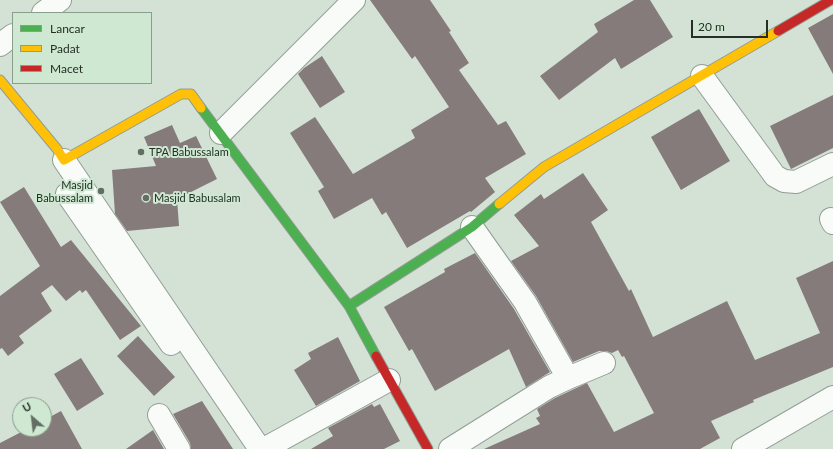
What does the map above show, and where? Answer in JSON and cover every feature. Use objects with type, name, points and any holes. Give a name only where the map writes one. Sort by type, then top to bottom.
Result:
[{"type":"street","points":[[44,12],[60,0]]},
{"type":"street","points":[[221,134],[354,0]]},
{"type":"street","points":[[349,306],[472,227],[544,167],[831,0]]},
{"type":"street","points":[[0,45],[12,36]]},
{"type":"street","points":[[702,76],[775,176],[784,180],[796,182],[833,164]]},
{"type":"street","points":[[0,80],[57,149],[80,185],[67,194],[150,301],[260,449]]},
{"type":"street","points":[[64,160],[181,94],[191,94],[349,306],[428,449]]},
{"type":"street","points":[[472,227],[525,302],[568,378]]},
{"type":"street","points":[[150,301],[242,449]]},
{"type":"street","points":[[450,449],[536,395],[568,378],[604,363]]},
{"type":"street","points":[[264,449],[389,380]]},
{"type":"street","points":[[743,449],[833,397]]},
{"type":"street","points":[[159,415],[179,449]]},
{"type":"building","points":[[370,0],[430,0],[451,31],[449,32],[469,63],[459,70],[498,125],[506,121],[526,154],[485,178],[495,192],[471,212],[470,211],[407,248],[386,212],[382,215],[372,198],[334,219],[318,191],[324,187],[290,133],[315,117],[353,174],[415,138],[411,130],[449,107],[415,56],[412,59]]},
{"type":"building","points":[[634,0],[650,0],[673,37],[621,69],[615,58],[559,100],[540,76],[598,32],[594,24]]},
{"type":"building","points":[[833,14],[833,74],[808,28]]},
{"type":"building","points":[[322,56],[345,92],[320,108],[298,74]]},
{"type":"building","points":[[833,95],[833,148],[791,169],[770,126]]},
{"type":"building","points":[[699,109],[730,161],[681,190],[651,137]]},
{"type":"building","points":[[172,125],[180,143],[196,136],[217,179],[177,199],[179,226],[127,231],[115,214],[112,170],[156,166],[144,137]]},
{"type":"building","points":[[583,173],[608,210],[591,222],[629,291],[631,289],[653,337],[727,301],[755,360],[820,333],[796,278],[833,261],[833,367],[753,400],[754,402],[711,421],[720,438],[700,449],[484,449],[540,424],[536,418],[540,416],[537,409],[555,398],[587,383],[614,432],[654,413],[624,356],[622,357],[618,350],[612,353],[599,351],[573,362],[536,296],[511,261],[539,246],[514,215],[541,194],[544,199]]},
{"type":"building","points":[[24,187],[61,247],[71,240],[141,326],[120,340],[86,290],[82,293],[80,290],[66,301],[52,285],[41,293],[52,311],[19,336],[24,343],[8,356],[2,348],[0,349],[0,296],[40,266],[0,202]]},
{"type":"building","points":[[475,253],[514,309],[550,372],[526,387],[509,349],[435,391],[412,349],[409,351],[384,307],[445,272],[444,269]]},
{"type":"building","points":[[138,336],[175,377],[154,396],[117,356]]},
{"type":"building","points":[[338,337],[360,381],[316,406],[294,370],[311,359],[308,353]]},
{"type":"building","points":[[81,358],[104,394],[77,411],[54,374]]},
{"type":"building","points":[[202,401],[233,449],[191,449],[190,443],[173,414]]},
{"type":"building","points":[[372,404],[374,407],[380,404],[400,441],[384,449],[311,449],[333,436],[328,428]]},
{"type":"building","points":[[61,411],[82,449],[0,449],[0,443],[12,437],[52,437],[52,416]]},
{"type":"building","points":[[153,430],[164,449],[126,449]]},
{"type":"traffic: fast","points":[[201,108],[349,306],[376,356]]},
{"type":"traffic: fast","points":[[349,306],[472,227],[499,204]]},
{"type":"traffic: slow","points":[[499,204],[544,167],[778,31]]},
{"type":"traffic: slow","points":[[0,80],[57,149],[64,160],[181,94],[191,94],[201,108]]},
{"type":"traffic: jam","points":[[778,31],[831,0]]},
{"type":"traffic: jam","points":[[376,356],[428,449]]},
{"type":"place","name":"TPA Babussalam","points":[[141,152]]},
{"type":"place","name":"Masjid Babussalam","points":[[101,191]]},
{"type":"place","name":"Masjid Babusalam","points":[[146,198]]}]
